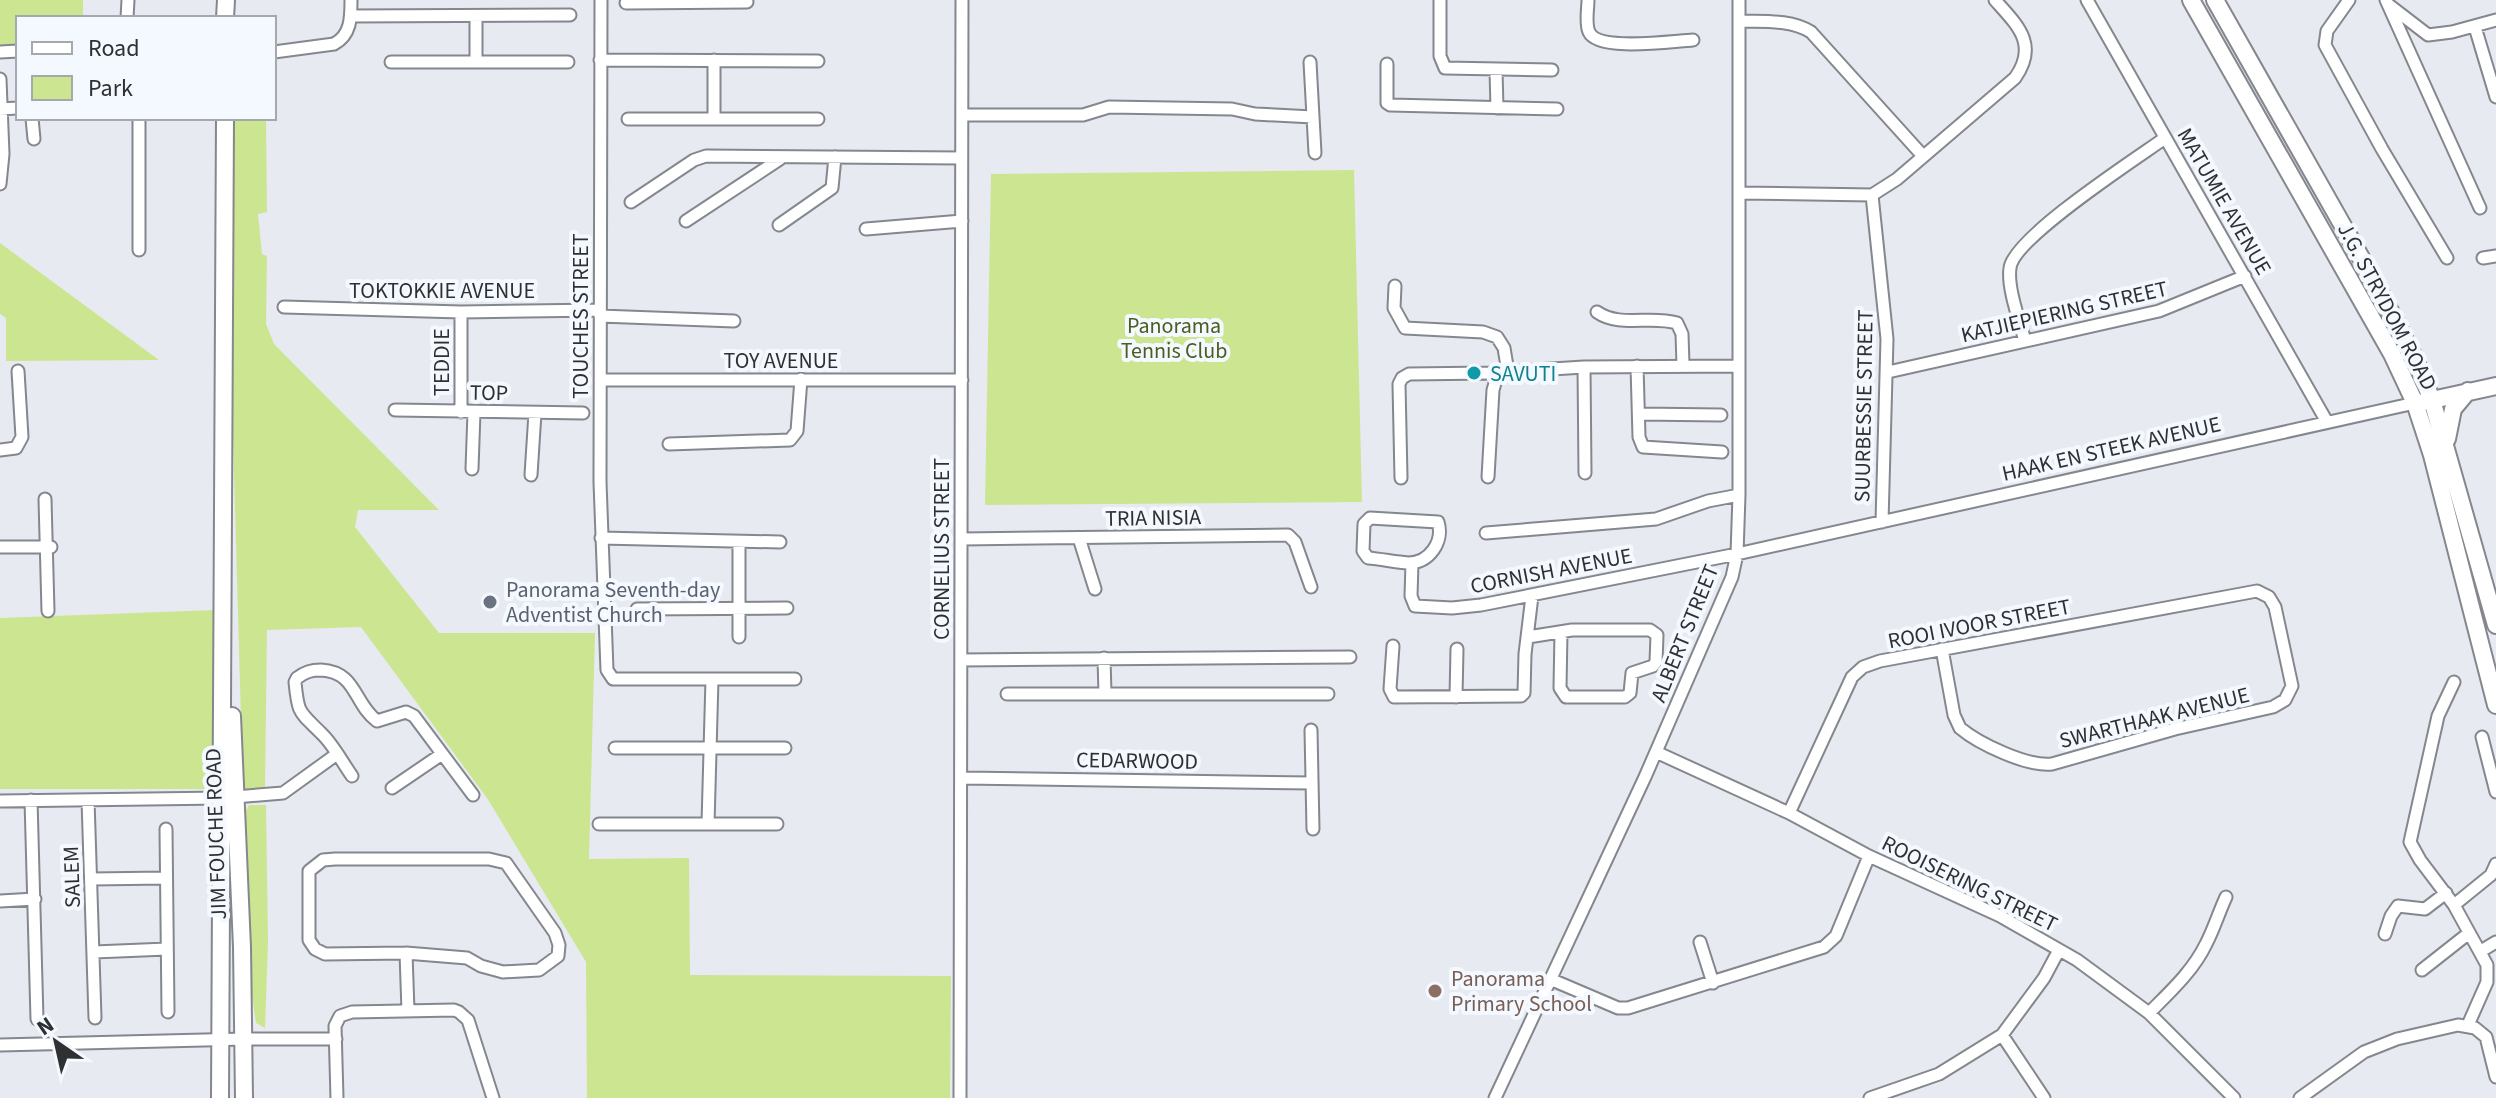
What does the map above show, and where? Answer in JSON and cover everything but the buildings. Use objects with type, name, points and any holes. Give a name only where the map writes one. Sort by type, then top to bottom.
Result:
[{"type":"street","points":[[276,52],[334,44],[346,35],[351,0]]},
{"type":"street","name":"TOUCHES STREET","points":[[601,0],[601,538],[607,670],[613,679],[712,679]]},
{"type":"street","name":"CORNELIUS STREET","points":[[960,1098],[962,0]]},
{"type":"street","points":[[1440,0],[1443,66],[1451,70],[1552,70]]},
{"type":"street","points":[[1588,0],[1587,27],[1597,41],[1612,44],[1693,40]]},
{"type":"street","name":"ALBERT STREET","points":[[1495,1098],[1656,752],[1727,591],[1737,554],[1739,0]]},
{"type":"street","name":"MATUMIE AVENUE","points":[[2087,0],[2327,422]]},
{"type":"street","name":"J.G. STRYDOM ROAD","points":[[2191,0],[2386,342],[2415,403],[2432,455],[2496,705]]},
{"type":"street","name":"J.G. STRYDOM ROAD","points":[[2215,0],[2398,323],[2432,400],[2496,625]]},
{"type":"street","points":[[2349,0],[2327,31],[2325,45],[2447,258]]},
{"type":"street","points":[[1739,193],[1872,195],[1897,179],[2015,78],[2026,58],[2026,47],[2022,32],[1996,1]]},
{"type":"street","points":[[2386,1],[2428,35],[2496,20]]},
{"type":"street","points":[[2386,1],[2480,208]]},
{"type":"street","points":[[626,3],[747,2]]},
{"type":"street","points":[[351,16],[570,15]]},
{"type":"street","points":[[476,16],[476,62]]},
{"type":"street","points":[[1739,21],[1786,23],[1811,32],[1923,156]]},
{"type":"street","points":[[2475,27],[2496,97]]},
{"type":"street","points":[[600,60],[818,61]]},
{"type":"street","points":[[714,60],[714,119]]},
{"type":"street","points":[[391,62],[568,62]]},
{"type":"street","points":[[1310,62],[1315,153]]},
{"type":"street","points":[[1387,64],[1387,103],[1390,105],[1557,109]]},
{"type":"street","points":[[1496,70],[1497,108]]},
{"type":"street","points":[[0,79],[3,154],[0,184]]},
{"type":"street","points":[[962,115],[1083,115],[1109,107],[1232,109],[1255,114],[1313,117]]},
{"type":"street","points":[[628,119],[818,119]]},
{"type":"street","points":[[32,120],[34,139]]},
{"type":"street","points":[[139,120],[139,250]]},
{"type":"street","name":"JIM FOUCHE ROAD","points":[[225,120],[224,569],[229,798],[245,1039],[244,1098]]},
{"type":"street","points":[[2025,341],[2009,271],[2018,250],[2087,194],[2165,138]]},
{"type":"street","points":[[779,225],[832,188],[835,157]]},
{"type":"street","points":[[631,202],[700,158],[961,158]]},
{"type":"street","points":[[686,221],[781,158]]},
{"type":"street","name":"SUURBESSIE STREET","points":[[1872,195],[1886,306],[1888,372],[1882,522]]},
{"type":"street","points":[[866,229],[962,221]]},
{"type":"street","name":"KATJIEPIERING STREET","points":[[1888,372],[2170,308],[2245,276]]},
{"type":"street","points":[[1395,286],[1394,308],[1405,328],[1483,332],[1497,337],[1502,343],[1493,390],[1488,477]]},
{"type":"street","name":"TOKTOKKIE AVENUE","points":[[284,307],[600,313],[734,321]]},
{"type":"street","name":"TEDDIE","points":[[461,312],[461,412]]},
{"type":"street","points":[[1597,312],[1612,320],[1677,323],[1682,334],[1683,365]]},
{"type":"street","points":[[1637,366],[1639,440],[1643,447],[1722,452]]},
{"type":"street","points":[[1401,478],[1399,384],[1402,378],[1417,373],[1739,366]]},
{"type":"street","points":[[1584,367],[1585,473]]},
{"type":"street","points":[[0,450],[16,448],[22,437],[18,371]]},
{"type":"street","points":[[669,444],[790,440],[797,431],[801,379]]},
{"type":"street","name":"TOY AVENUE","points":[[600,380],[962,380]]},
{"type":"street","name":"HAAK EN STEEK AVENUE","points":[[1737,554],[2496,386]]},
{"type":"street","points":[[2447,450],[2451,413],[2468,391]]},
{"type":"street","name":"TOP","points":[[395,410],[583,413]]},
{"type":"street","points":[[472,469],[474,412]]},
{"type":"street","points":[[531,475],[535,413]]},
{"type":"street","points":[[1639,414],[1721,415]]},
{"type":"street","points":[[1486,533],[1656,519],[1708,501],[1739,495]]},
{"type":"street","points":[[45,499],[49,547],[48,611]]},
{"type":"street","points":[[1370,518],[1439,522],[1437,546],[1412,563],[1366,556],[1363,551],[1365,521],[1370,518]]},
{"type":"street","name":"TRIA NISIA","points":[[962,539],[1288,535],[1295,542],[1311,587]]},
{"type":"street","points":[[601,538],[780,542]]},
{"type":"street","points":[[1079,538],[1095,589]]},
{"type":"street","points":[[739,542],[739,637]]},
{"type":"street","points":[[0,547],[49,547]]},
{"type":"street","name":"CORNISH AVENUE","points":[[1412,563],[1413,604],[1418,607],[1471,606],[1737,554]]},
{"type":"street","name":"ROOI IVOOR STREET","points":[[1789,813],[1856,672],[1867,665],[2257,591],[2266,594]]},
{"type":"street","name":"SWARTHAAK AVENUE","points":[[1942,649],[1954,715],[1960,728],[1968,735],[2030,763],[2052,764],[2175,729],[2273,707],[2285,700],[2292,679],[2278,616],[2266,594]]},
{"type":"street","points":[[1393,646],[1390,689],[1394,697],[1523,695],[1532,596]]},
{"type":"street","points":[[637,609],[787,608]]},
{"type":"street","points":[[1528,637],[1561,632],[1650,630],[1657,635],[1656,662],[1632,673],[1630,693],[1625,697],[1566,697],[1560,688],[1561,632]]},
{"type":"street","points":[[1456,697],[1457,649]]},
{"type":"street","points":[[961,660],[1350,657]]},
{"type":"street","points":[[1104,658],[1105,694]]},
{"type":"street","points":[[352,776],[299,710],[295,682],[309,671],[332,671],[345,677],[377,721],[406,712],[414,716],[473,795]]},
{"type":"street","points":[[708,824],[712,679],[795,679]]},
{"type":"street","points":[[2454,682],[2438,716],[2410,842],[2414,852],[2454,905],[2489,971],[2468,1025]]},
{"type":"street","points":[[1007,694],[1328,694]]},
{"type":"street","points":[[1311,730],[1313,829]]},
{"type":"street","points":[[2482,737],[2496,792]]},
{"type":"street","points":[[615,748],[785,748]]},
{"type":"street","name":"ROOISERING STREET","points":[[1656,752],[2000,916],[2059,950],[2103,977],[2149,1013],[2234,1098]]},
{"type":"street","points":[[0,801],[229,798],[288,792],[337,754]]},
{"type":"street","points":[[392,788],[442,754]]},
{"type":"street","name":"CEDARWOOD","points":[[961,778],[1312,783]]},
{"type":"street","name":"JIM FOUCHE ROAD","points":[[220,1098],[229,798]]},
{"type":"street","points":[[31,800],[37,1019]]},
{"type":"street","name":"SALEM","points":[[88,800],[95,1018]]},
{"type":"street","points":[[599,824],[777,824]]},
{"type":"street","points":[[166,829],[168,1012]]},
{"type":"street","points":[[1550,979],[1623,1008],[1713,983],[1829,944],[1836,936],[1869,856]]},
{"type":"street","points":[[335,859],[489,859],[506,863],[555,933],[559,951],[553,961],[539,970],[503,972],[467,958],[406,953],[337,955],[315,949],[308,931],[309,871],[323,860],[335,859]]},
{"type":"street","points":[[2454,905],[2480,886],[2491,875],[2496,864]]},
{"type":"street","points":[[91,879],[166,878]]},
{"type":"street","points":[[2385,934],[2398,906],[2425,909],[2446,893]]},
{"type":"street","points":[[2149,1013],[2198,958],[2226,897]]},
{"type":"street","points":[[0,901],[35,899]]},
{"type":"street","points":[[2422,970],[2469,933]]},
{"type":"street","points":[[1700,942],[1713,983]]},
{"type":"street","points":[[2481,951],[2496,942]]},
{"type":"street","points":[[94,952],[167,949]]},
{"type":"street","points":[[1870,1098],[1907,1092],[2002,1035],[2044,978],[2059,950]]},
{"type":"street","points":[[406,953],[408,1011]]},
{"type":"street","points":[[337,1098],[336,1020],[340,1016],[352,1012],[454,1010],[465,1015],[493,1098]]},
{"type":"street","points":[[2300,1098],[2351,1060],[2380,1045],[2458,1025],[2468,1025],[2486,1037],[2496,1077]]},
{"type":"street","points":[[2002,1035],[2044,1098]]},
{"type":"street","points":[[0,1045],[336,1039]]},
{"type":"green space","points":[[0,0],[83,0],[83,16],[16,16],[16,45],[0,45]]},
{"type":"green space","points":[[232,120],[266,120],[267,212],[258,214],[262,254],[267,256],[266,324],[274,344],[439,510],[358,510],[355,527],[439,633],[595,633],[589,859],[689,858],[690,975],[951,976],[950,1098],[587,1098],[586,962],[487,798],[361,627],[267,630],[265,788],[243,791],[232,401]]},
{"type":"green space","name":"Panorama Tennis Club","points":[[1354,170],[1362,502],[985,505],[991,174]]},
{"type":"green space","points":[[0,243],[159,360],[6,361],[6,318],[0,314]]},
{"type":"green space","points":[[215,610],[213,789],[0,789],[0,618]]},
{"type":"green space","points":[[249,805],[266,805],[268,942],[265,1028],[256,1023],[251,988],[242,818]]},
{"type":"place","name":"SAVUTI","points":[[1474,373]]},
{"type":"place","name":"Panorama Seventh-day Adventist Church","points":[[490,602]]},
{"type":"place","name":"Panorama Primary School","points":[[1435,991]]}]
